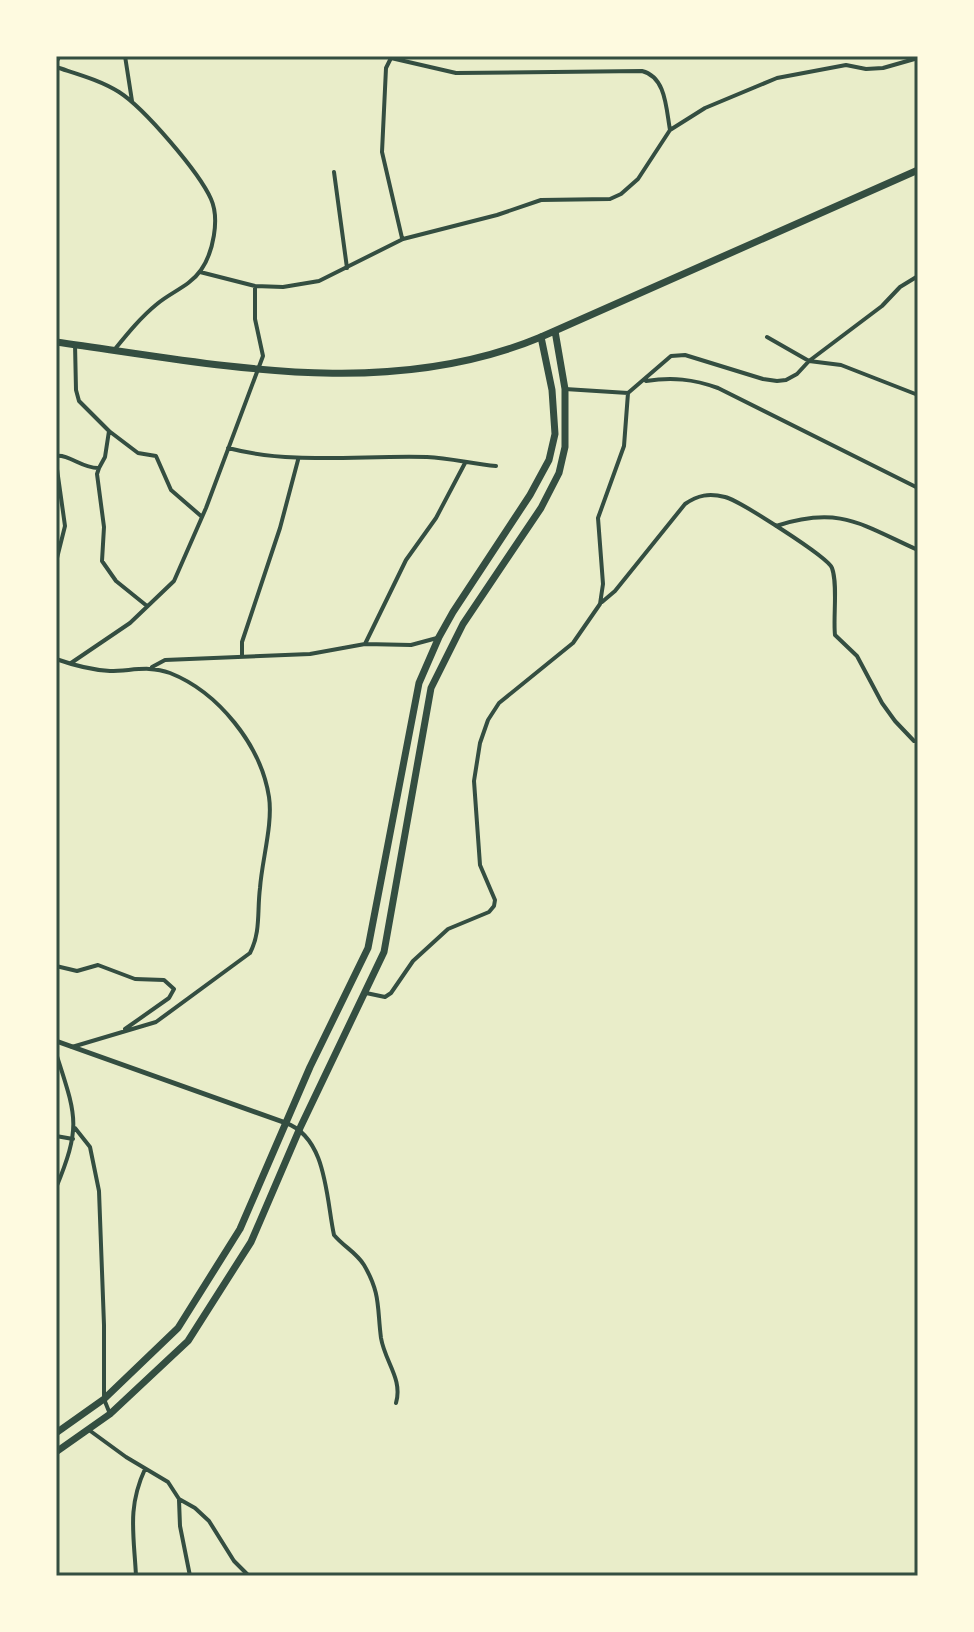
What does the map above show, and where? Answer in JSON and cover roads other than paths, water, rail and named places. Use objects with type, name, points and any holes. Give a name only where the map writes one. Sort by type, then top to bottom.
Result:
[{"type":"main road","points":[[56,342],[259,369],[349,375],[419,370],[503,353],[918,170]]},
{"type":"main road","points":[[56,1452],[110,1414],[188,1341],[251,1242],[300,1128],[384,952],[431,688],[452,645],[541,508],[559,473],[565,447],[565,389],[555,331]]},
{"type":"main road","points":[[56,1433],[104,1399],[178,1328],[240,1229],[310,1067],[368,948],[419,683],[439,637],[549,460],[555,434],[552,390],[541,337]]},
{"type":"main road","points":[[439,637],[452,645]]},
{"type":"street","points":[[59,56],[56,64],[101,82],[132,101],[187,164],[212,201],[213,240],[200,272],[142,318],[115,350]]},
{"type":"street","points":[[125,56],[132,101]]},
{"type":"street","points":[[403,239],[382,152],[386,68],[391,57],[456,73],[642,71],[652,74],[659,81],[670,130]]},
{"type":"street","points":[[200,272],[255,286],[283,287],[319,281],[403,239],[497,215],[541,200],[610,199],[638,179],[670,130],[705,108],[777,78],[846,65],[883,68],[918,58]]},
{"type":"street","points":[[334,172],[347,268]]},
{"type":"street","points":[[565,389],[628,393],[671,356],[685,355],[777,381],[797,374],[809,361],[882,306],[900,287],[918,276]]},
{"type":"street","points":[[69,664],[101,645],[148,607],[174,581],[263,356],[255,319],[255,286]]},
{"type":"street","points":[[767,337],[809,361],[841,365],[918,395]]},
{"type":"street","points":[[75,344],[76,394],[85,408],[138,453],[156,456],[171,490],[201,516]]},
{"type":"street","points":[[645,381],[670,377],[718,388],[918,488]]},
{"type":"street","points":[[600,604],[603,571],[598,518],[624,446],[628,393]]},
{"type":"street","points":[[109,431],[105,457],[97,474],[104,527],[102,561],[116,581],[148,607]]},
{"type":"street","points":[[228,448],[298,459],[433,457],[496,466]]},
{"type":"street","points":[[56,456],[99,468]]},
{"type":"street","points":[[242,657],[242,642],[280,528],[298,459]]},
{"type":"street","points":[[56,462],[65,526],[56,562]]},
{"type":"street","points":[[365,644],[406,560],[436,518],[465,463]]},
{"type":"street","points":[[364,993],[385,997],[391,993],[413,961],[448,929],[489,912],[494,906],[495,900],[480,865],[474,781],[480,743],[488,720],[499,703],[573,643],[600,604],[615,591],[685,504],[697,495],[739,501],[824,557],[832,568],[835,635],[857,656],[895,721],[914,741],[918,741]]},
{"type":"street","points":[[775,526],[832,516],[851,520],[918,550]]},
{"type":"street","points":[[56,659],[113,671],[152,667],[165,660],[310,654],[365,644],[396,646],[439,637]]},
{"type":"street","points":[[71,1048],[156,1022],[250,953],[257,942],[259,890],[270,813],[263,774],[255,755],[234,723],[198,686],[152,667]]},
{"type":"street","points":[[56,966],[77,971],[98,965],[127,977],[164,980],[172,984],[174,989],[169,998],[123,1031]]},
{"type":"street","points":[[56,1041],[300,1128],[316,1152],[334,1235],[342,1245],[354,1251],[374,1284],[380,1306],[381,1339],[400,1389],[396,1403]]},
{"type":"street","points":[[56,1053],[74,1108],[75,1128],[70,1153],[56,1188]]},
{"type":"street","points":[[75,1128],[90,1147],[99,1191],[104,1399],[110,1414]]},
{"type":"street","points":[[56,1136],[73,1139]]},
{"type":"street","points":[[89,1430],[168,1482],[179,1499],[209,1521],[234,1561],[249,1576]]},
{"type":"street","points":[[136,1576],[132,1505],[145,1469]]},
{"type":"street","points":[[179,1499],[180,1526],[190,1576]]}]
